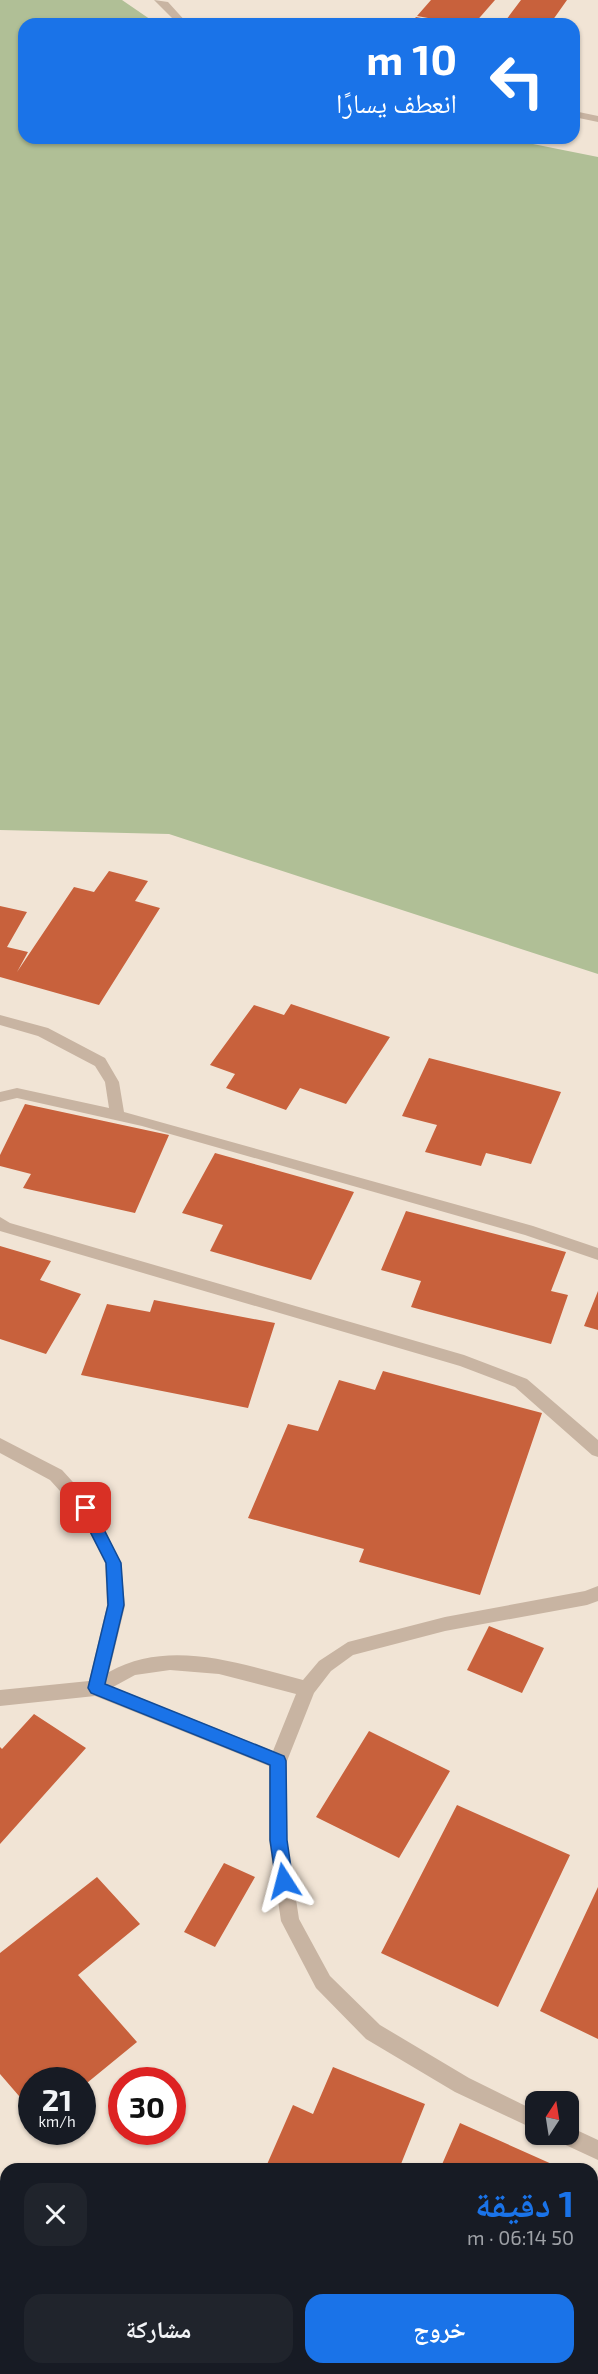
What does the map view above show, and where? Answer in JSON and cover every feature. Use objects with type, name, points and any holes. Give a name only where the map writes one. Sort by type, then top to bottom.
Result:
[{"type":"street","points":[[158,0],[178,18]]},
{"type":"street","points":[[580,115],[598,118]]},
{"type":"street","points":[[0,1020],[43,1032],[100,1062],[112,1082],[117,1115]]},
{"type":"street","points":[[0,1097],[17,1093],[117,1115],[528,1230],[598,1254]]},
{"type":"street","points":[[0,1224],[122,1263],[464,1361],[521,1383],[598,1450]]},
{"type":"street","points":[[0,1445],[57,1475],[86,1508],[114,1563],[116,1605],[96,1688]]},
{"type":"street","points":[[525,2116],[462,2085],[373,2032],[323,1982],[291,1921],[278,1840],[278,1761],[307,1689],[325,1666],[348,1649],[445,1624],[587,1598],[598,1593]]},
{"type":"street","points":[[0,1698],[96,1688],[132,1668],[170,1662],[219,1666],[307,1689]]},
{"type":"street","points":[[96,1688],[278,1761]]},
{"type":"street","points":[[579,2142],[598,2151]]},
{"type":"green space","points":[[0,0],[122,0],[148,18],[18,18],[18,144],[533,144],[598,157],[598,974],[169,834],[0,830]]},
{"type":"building","points":[[431,0],[495,0],[479,18],[417,16]]},
{"type":"building","points":[[521,0],[567,0],[554,18],[508,18]]},
{"type":"building","points":[[109,871],[148,881],[135,901],[160,908],[99,1005],[0,977],[0,906],[27,912],[7,947],[28,952],[17,972],[74,887],[94,892]]},
{"type":"building","points":[[291,1004],[390,1037],[346,1104],[300,1088],[286,1110],[226,1088],[235,1074],[210,1065],[254,1005],[284,1015]]},
{"type":"building","points":[[429,1058],[561,1092],[531,1164],[486,1153],[481,1166],[425,1152],[437,1125],[402,1116]]},
{"type":"building","points":[[25,1104],[169,1135],[135,1213],[23,1188],[31,1174],[0,1166],[0,1155]]},
{"type":"building","points":[[215,1153],[354,1192],[311,1280],[210,1251],[223,1225],[182,1213]]},
{"type":"building","points":[[406,1211],[566,1252],[551,1291],[568,1295],[551,1344],[411,1307],[421,1281],[381,1270]]},
{"type":"building","points":[[0,1246],[51,1261],[40,1280],[81,1294],[46,1354],[0,1339]]},
{"type":"building","points":[[598,1291],[598,1330],[584,1326]]},
{"type":"building","points":[[154,1300],[275,1323],[248,1408],[81,1375],[107,1304],[150,1312]]},
{"type":"building","points":[[383,1371],[542,1413],[480,1595],[359,1562],[364,1549],[248,1518],[288,1424],[318,1431],[339,1380],[375,1390]]},
{"type":"building","points":[[489,1626],[544,1648],[522,1693],[467,1670]]},
{"type":"building","points":[[34,1714],[86,1748],[0,1844],[0,1747],[2,1749]]},
{"type":"building","points":[[369,1731],[450,1771],[399,1858],[316,1817]]},
{"type":"building","points":[[457,1805],[570,1855],[498,2007],[381,1953]]},
{"type":"building","points":[[224,1863],[255,1877],[215,1947],[184,1932]]},
{"type":"building","points":[[97,1877],[140,1924],[78,1975],[137,2042],[96,2076],[96,2067],[18,2067],[18,2095],[0,2074],[0,1953]]},
{"type":"building","points":[[598,1887],[598,2039],[540,2011]]},
{"type":"building","points":[[333,2067],[425,2104],[401,2163],[268,2163],[293,2105],[313,2114]]},
{"type":"building","points":[[460,2123],[550,2163],[443,2163]]},
{"type":"route","points":[[86,1508],[114,1563],[116,1605],[96,1688],[278,1761],[278,1840],[284,1881]]}]
